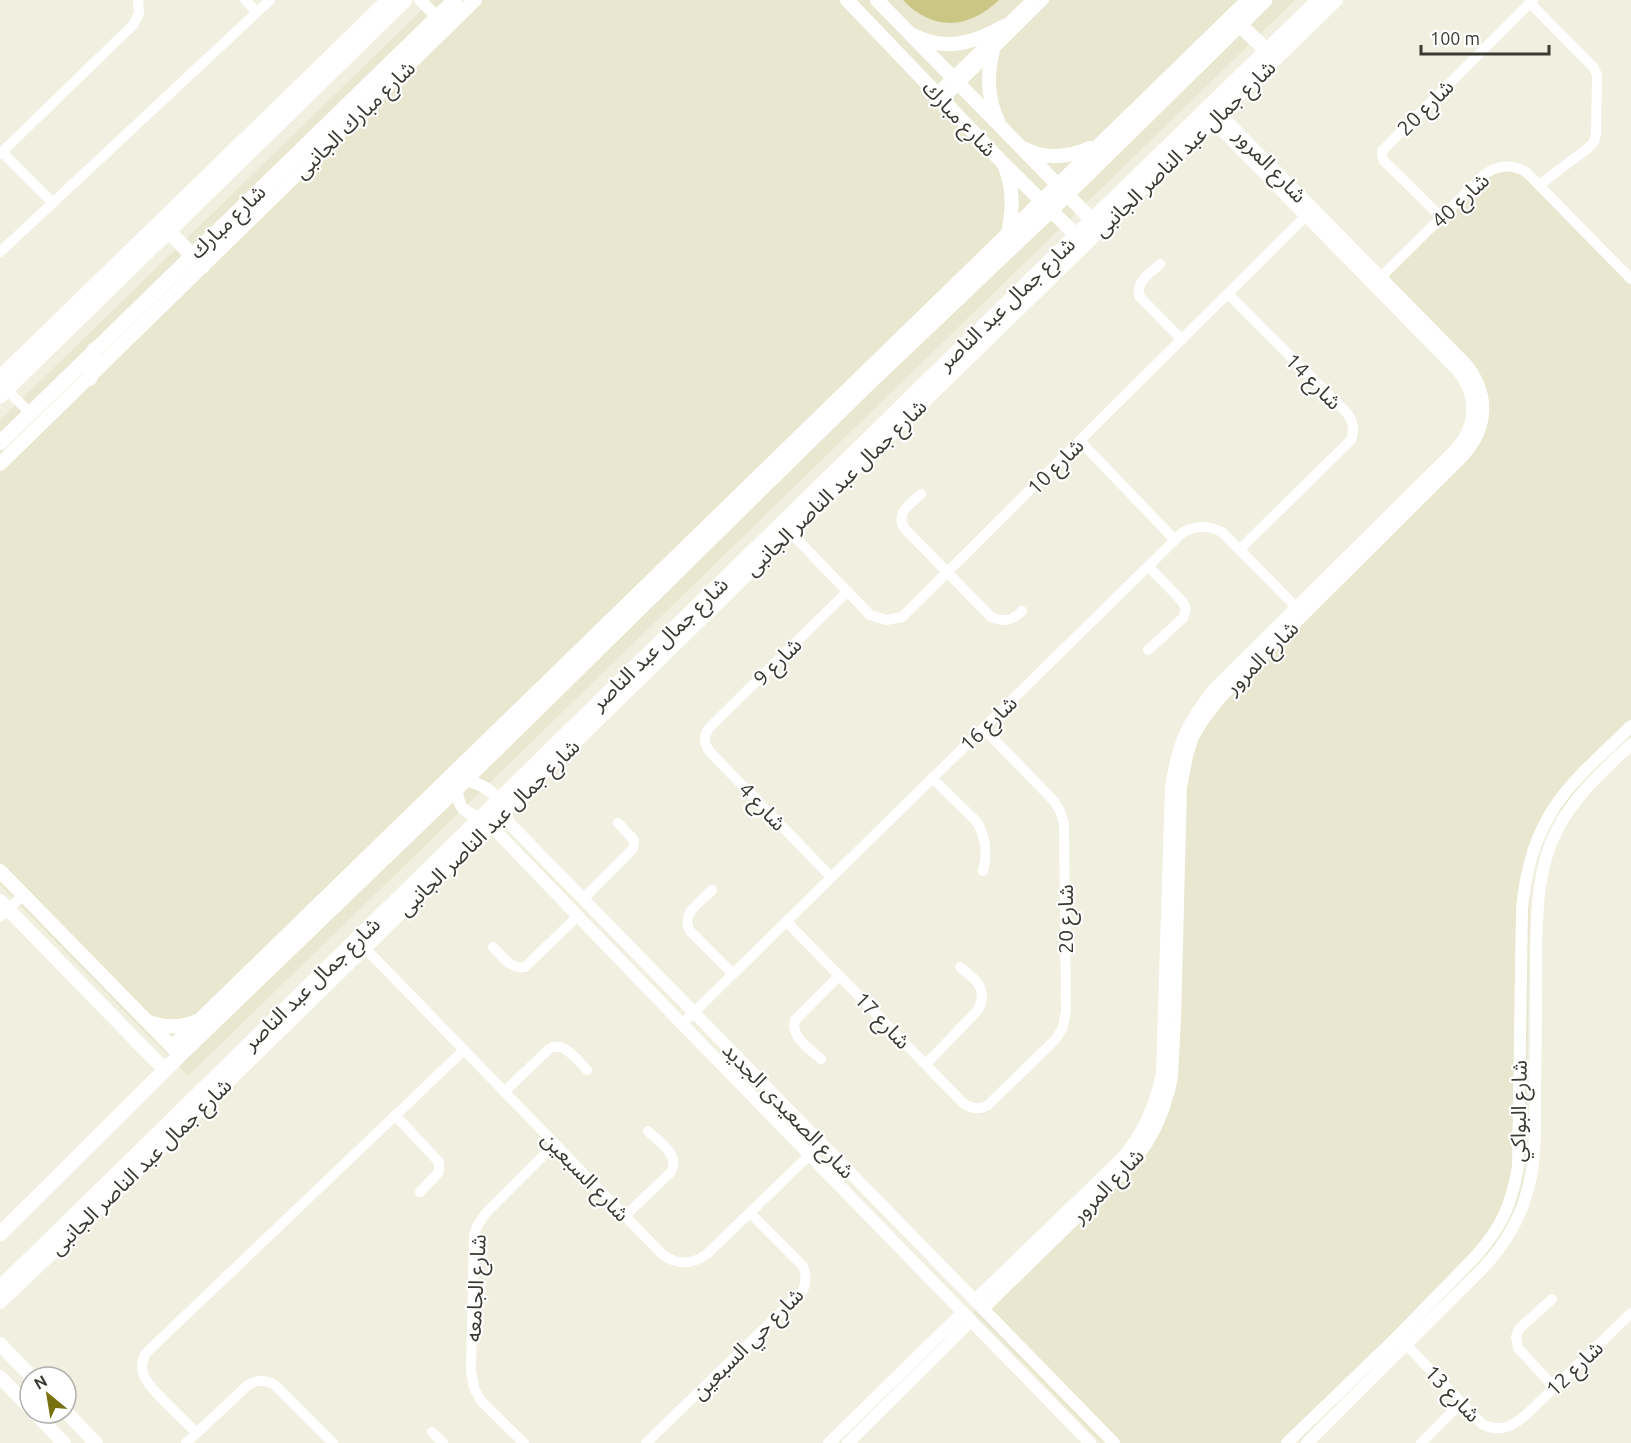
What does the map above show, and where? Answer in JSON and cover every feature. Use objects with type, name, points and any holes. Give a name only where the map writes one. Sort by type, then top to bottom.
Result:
[{"type":"main road","points":[[2,386],[388,0]]},
{"type":"main road","name":"شارع مبارك","points":[[2,386],[168,231],[405,0]]},
{"type":"main road","name":"شارع مبارك الجانبى","points":[[0,464],[475,0]]},
{"type":"main road","name":"شارع مبارك","points":[[847,0],[1003,163],[1081,239]]},
{"type":"main road","name":"شارع مبارك","points":[[877,0],[1092,219]]},
{"type":"main road","points":[[1020,147],[1043,156],[1062,156],[1080,153],[1102,141],[1157,97],[1248,0]]},
{"type":"main road","name":"شارع جمال عبد الناصر","points":[[2,1228],[165,1070],[282,949],[461,784],[560,677],[779,463],[1157,97],[1240,25],[1265,0]]},
{"type":"main road","name":"شارع جمال عبد الناصر","points":[[0,1288],[76,1221],[485,822],[1081,239],[1092,219],[1212,112],[1267,51],[1319,0]]},
{"type":"main road","name":"شارع جمال عبد الناصر الجانبى","points":[[501,806],[790,532],[1081,239],[1212,112],[1336,0]]},
{"type":"main road","name":"شارع مبارك","points":[[0,443],[437,17],[449,2]]},
{"type":"main road","points":[[1240,25],[1267,51]]},
{"type":"main road","points":[[908,32],[929,41],[951,44],[974,41],[1007,29]]},
{"type":"main road","points":[[993,50],[988,83],[992,105],[1000,126]]},
{"type":"main road","points":[[1062,189],[1102,141]]},
{"type":"main road","points":[[298,151],[330,143]]},
{"type":"main road","points":[[1003,163],[1010,182],[1012,202],[1008,233]]},
{"type":"main road","points":[[859,386],[1008,233],[1046,205]]},
{"type":"main road","points":[[168,231],[203,266]]},
{"type":"main road","points":[[90,378],[94,350]]},
{"type":"main road","points":[[180,1054],[177,1043],[282,949],[560,677]]},
{"type":"main road","points":[[0,871],[180,1054]]},
{"type":"main road","name":"شارع جمال عبد الناصر الجانبى","points":[[312,990],[364,947],[404,901]]},
{"type":"main road","points":[[3,909],[165,1070]]},
{"type":"main road","points":[[147,1022],[158,1026],[181,1026],[202,1019]]},
{"type":"main road","name":"شارع جمال عبد الناصر الجانبى","points":[[0,1302],[76,1221]]},
{"type":"main road","points":[[0,1344],[20,1365]]},
{"type":"main road","points":[[0,1377],[18,1396]]},
{"type":"main road","points":[[78,1424],[96,1443]]},
{"type":"main road","points":[[47,1425],[64,1443]]},
{"type":"street","points":[[53,203],[1,153],[133,25],[139,14],[138,0]]},
{"type":"street","points":[[245,0],[257,12]]},
{"type":"street","points":[[0,252],[270,0]]},
{"type":"street","points":[[420,0],[437,17]]},
{"type":"street","points":[[940,97],[1007,29],[1031,0]]},
{"type":"street","points":[[956,81],[993,50],[1007,29],[1044,0]]},
{"type":"street","points":[[1532,2],[1588,61],[1597,75],[1594,142],[1539,185]]},
{"type":"street","name":"شارع 20","points":[[1441,218],[1383,159],[1382,151],[1532,2]]},
{"type":"street","name":"شارع المرور","points":[[979,1305],[1122,1158],[1136,1140],[1149,1116],[1160,1085],[1170,1020],[1174,851],[1170,806],[1180,743],[1189,724],[1214,689],[1300,611],[1456,449],[1466,436],[1472,422],[1472,399],[1463,377],[1377,281],[1212,112]]},
{"type":"street","name":"شارع 40","points":[[1377,281],[1485,174],[1496,168],[1509,166],[1526,172],[1631,279]]},
{"type":"street","name":"شارع 10","points":[[790,532],[870,615],[880,620],[902,617],[1310,212]]},
{"type":"street","points":[[1160,264],[1141,281],[1139,296],[1182,340]]},
{"type":"street","name":"شارع 14","points":[[1228,294],[1346,412],[1352,420],[1353,430],[1351,440],[1240,549]]},
{"type":"street","points":[[2,386],[30,413]]},
{"type":"street","points":[[1080,441],[1175,540]]},
{"type":"street","points":[[921,494],[904,510],[901,516],[904,528],[991,617],[1004,621],[1012,619],[1022,610]]},
{"type":"street","name":"شارع 16","points":[[681,1024],[1148,566],[1188,530],[1207,527],[1222,532],[1300,611]]},
{"type":"street","points":[[1148,566],[1182,601],[1186,609],[1183,618],[1148,650]]},
{"type":"street","name":"شارع 9","points":[[707,731],[848,591]]},
{"type":"street","name":"شارع البواكي","points":[[1306,1443],[1486,1245],[1505,1216],[1518,1167],[1522,909],[1528,866],[1535,845],[1555,807],[1583,774],[1631,726]]},
{"type":"street","name":"شارع 20","points":[[983,728],[1054,801],[1062,817],[1065,829],[1066,1010],[1063,1027],[1056,1039],[984,1107]]},
{"type":"street","name":"شارع 4","points":[[707,731],[705,740],[708,750],[831,877]]},
{"type":"street","name":"شارع البواكي","points":[[1287,1443],[1494,1256],[1510,1232],[1522,1206],[1530,1179],[1533,1151],[1537,909],[1542,869],[1556,831],[1577,797],[1631,744]]},
{"type":"street","points":[[932,778],[977,822],[986,847],[983,871]]},
{"type":"street","name":"شارع الصعيدى الجديد","points":[[1090,1443],[578,916],[485,822],[461,807],[458,798],[461,784],[487,788],[501,806],[510,824],[1114,1443]]},
{"type":"street","points":[[583,899],[633,849],[634,840],[618,823]]},
{"type":"street","points":[[712,890],[690,911],[687,925],[690,931],[733,974]]},
{"type":"street","points":[[3,909],[23,895]]},
{"type":"street","points":[[493,947],[511,965],[518,968],[525,967],[578,916]]},
{"type":"street","name":"شارع 17","points":[[786,921],[968,1106],[976,1109],[984,1107]]},
{"type":"street","name":"شارع السبعين","points":[[364,947],[662,1254],[674,1261],[683,1263],[696,1261],[706,1254],[822,1143]]},
{"type":"street","points":[[926,1064],[978,1010],[980,1005],[982,995],[980,985],[960,967]]},
{"type":"street","points":[[821,1059],[797,1036],[794,1023],[839,976]]},
{"type":"street","points":[[504,1092],[549,1048],[554,1046],[564,1047],[587,1070]]},
{"type":"street","points":[[197,1433],[146,1381],[142,1369],[146,1353],[464,1050]]},
{"type":"street","points":[[395,1116],[439,1162],[439,1172],[420,1192]]},
{"type":"street","points":[[625,1216],[674,1167],[672,1155],[648,1131]]},
{"type":"street","name":"شارع الجامعه","points":[[524,1443],[481,1401],[472,1380],[474,1236],[477,1226],[486,1213],[555,1144]]},
{"type":"street","name":"شارع حي السبعين","points":[[646,1443],[805,1287],[806,1275],[802,1265],[750,1213]]},
{"type":"street","points":[[1551,1299],[1520,1329],[1516,1341],[1518,1348],[1554,1387]]},
{"type":"street","points":[[840,1441],[963,1312]]},
{"type":"street","name":"شارع 12","points":[[1516,1423],[1631,1313]]},
{"type":"street","points":[[840,1441],[971,1322]]},
{"type":"street","name":"شارع 13","points":[[1402,1340],[1482,1424],[1487,1427],[1505,1428],[1516,1423]]},
{"type":"street","points":[[1022,1373],[1034,1361]]},
{"type":"street","points":[[186,1443],[255,1381],[275,1385],[333,1443]]},
{"type":"street","points":[[1421,1443],[1461,1403]]},
{"type":"street","points":[[432,1432],[443,1443]]},
{"type":"shaded area","points":[[432,0],[1295,0],[188,1076],[0,885],[0,420]]},
{"type":"shaded area","points":[[903,0],[999,0],[976,17],[951,23],[926,18]]},
{"type":"shaded area","points":[[1510,170],[1529,179],[1631,285],[1631,737],[1556,816],[1537,858],[1530,893],[1526,1158],[1517,1205],[1499,1240],[1484,1259],[1297,1443],[1101,1443],[973,1312],[1105,1184],[1158,1110],[1186,743],[1466,443],[1478,400],[1379,285],[1493,173]]}]
